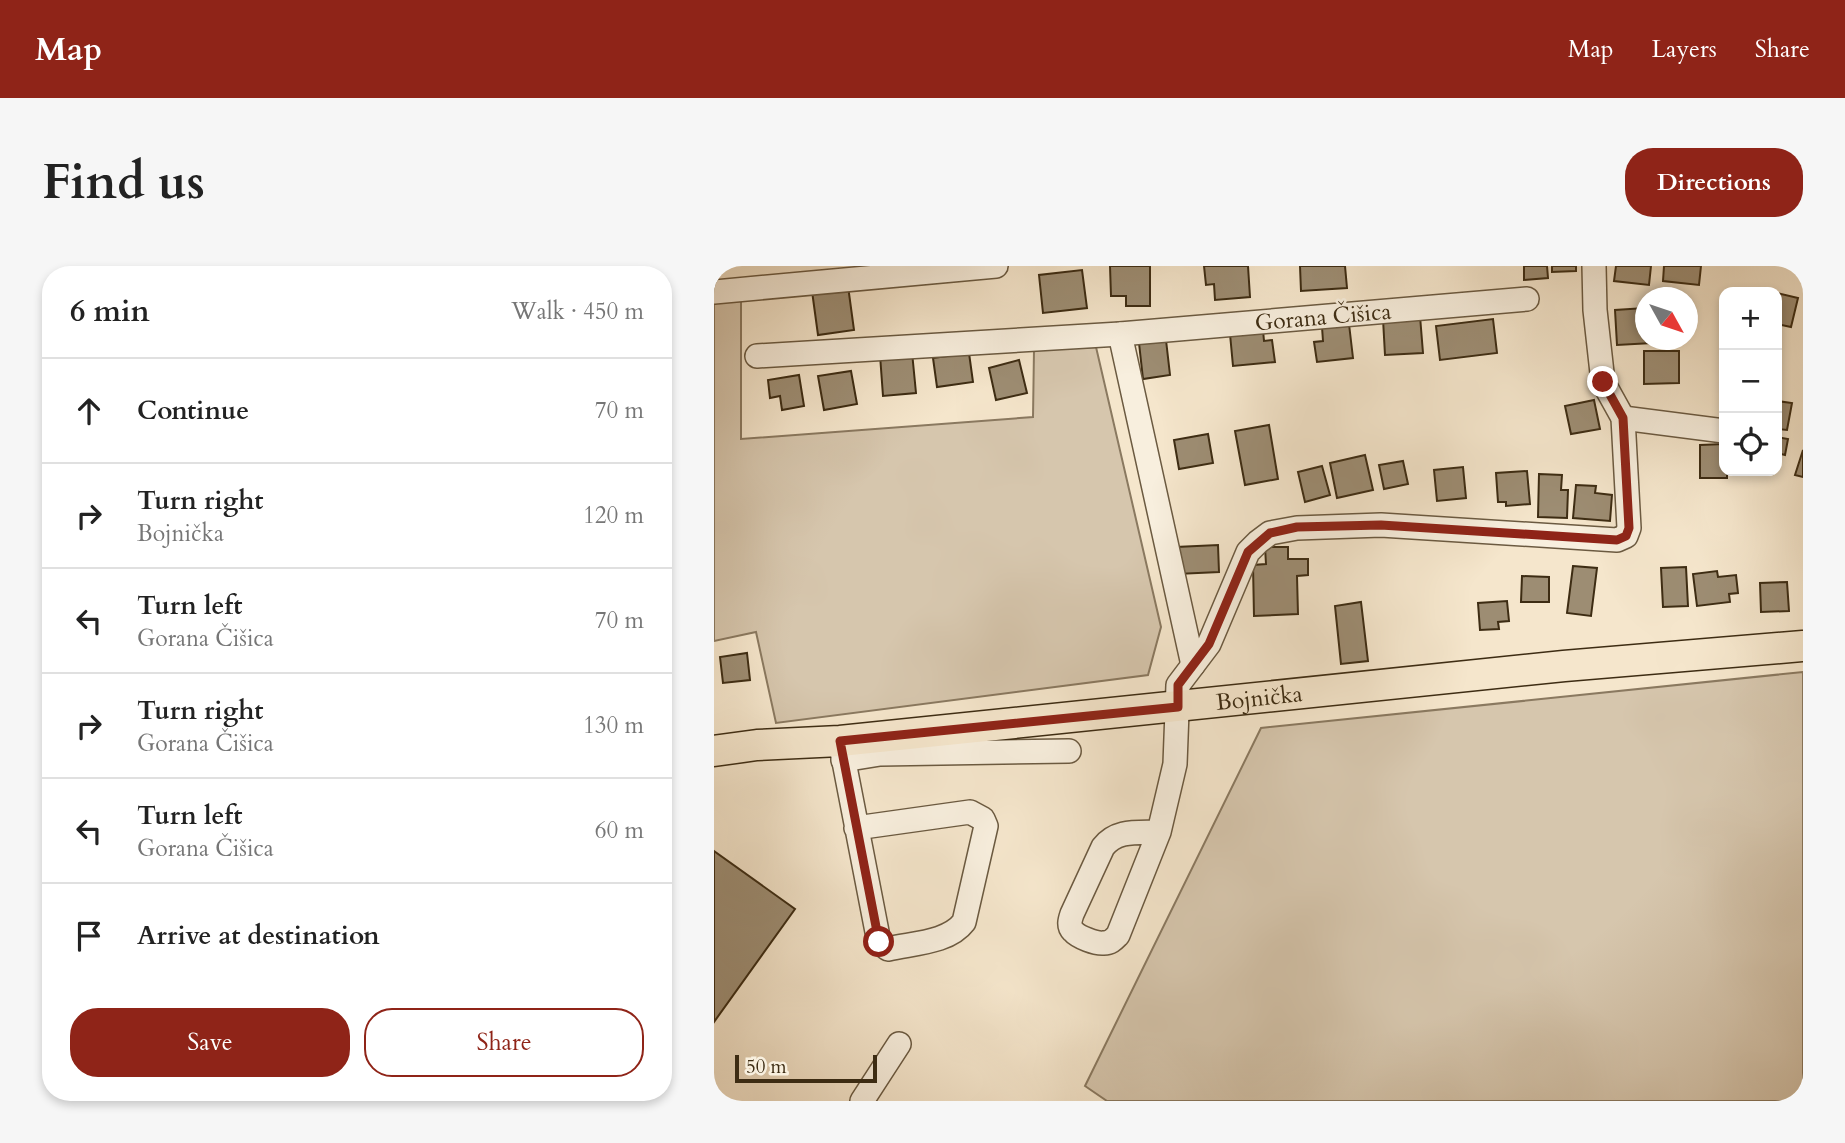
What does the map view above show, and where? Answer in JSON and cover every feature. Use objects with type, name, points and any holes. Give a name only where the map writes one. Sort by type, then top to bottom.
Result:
[{"type":"main road","name":"Bojnička","points":[[714,751],[757,745],[841,751],[1178,707],[1564,666],[1803,646]]},
{"type":"street","points":[[714,292],[996,266]]},
{"type":"street","points":[[1159,832],[1119,834],[1103,847],[1072,914],[1069,923],[1073,931],[1102,944],[1111,942],[1118,934],[1159,832],[1175,764],[1178,685],[1209,644],[1248,552],[1270,533],[1297,527],[1381,525],[1617,540],[1626,536],[1629,528],[1623,418],[1603,382],[1595,310],[1594,266]]},
{"type":"street","name":"Gorana Čišica","points":[[757,356],[1120,334],[1527,299]]},
{"type":"street","points":[[1120,334],[1193,664]]},
{"type":"street","points":[[1623,418],[1719,431]]},
{"type":"street","points":[[856,828],[971,812],[983,819],[986,826],[964,922],[957,931],[948,936],[888,949],[879,942],[856,828],[841,751],[880,754],[1069,751]]},
{"type":"street","points":[[862,1101],[899,1044]]},
{"type":"shaded area","points":[[741,292],[741,439],[1033,417],[1034,350],[1096,347],[1161,627],[1148,675],[776,723],[756,632],[714,641],[714,294]]},
{"type":"shaded area","points":[[1803,672],[1803,1101],[1107,1101],[1085,1086],[1261,728]]},
{"type":"building","points":[[1110,266],[1150,266],[1150,306],[1126,306],[1126,296],[1111,296]]},
{"type":"building","points":[[1204,266],[1248,266],[1250,297],[1215,300],[1214,284],[1206,285]]},
{"type":"building","points":[[1300,266],[1345,266],[1347,288],[1301,291]]},
{"type":"building","points":[[1524,266],[1547,266],[1548,278],[1524,280]]},
{"type":"building","points":[[1552,266],[1576,266],[1576,271],[1552,272]]},
{"type":"building","points":[[1616,266],[1651,266],[1649,285],[1614,281]]},
{"type":"building","points":[[1664,266],[1701,266],[1699,285],[1663,281]]},
{"type":"building","points":[[1082,270],[1087,308],[1043,313],[1039,275]]},
{"type":"building","points":[[848,286],[854,330],[818,335],[812,291]]},
{"type":"building","points":[[1782,294],[1798,298],[1791,327],[1782,325]]},
{"type":"building","points":[[1635,309],[1635,344],[1617,345],[1615,310]]},
{"type":"building","points":[[1420,316],[1423,353],[1385,355],[1383,319]]},
{"type":"building","points":[[1493,319],[1497,353],[1440,360],[1436,326]]},
{"type":"building","points":[[1349,324],[1353,358],[1317,362],[1314,342],[1323,341],[1322,327]]},
{"type":"building","points":[[1263,330],[1264,341],[1272,340],[1275,362],[1233,366],[1230,334]]},
{"type":"building","points":[[1166,340],[1170,375],[1143,379],[1139,343]]},
{"type":"building","points":[[1644,351],[1679,351],[1679,383],[1644,384]]},
{"type":"building","points":[[912,352],[916,393],[883,396],[880,355]]},
{"type":"building","points":[[969,353],[973,382],[937,387],[933,358]]},
{"type":"building","points":[[1019,360],[1027,393],[996,400],[989,368]]},
{"type":"building","points":[[851,371],[857,404],[824,410],[818,376]]},
{"type":"building","points":[[799,375],[804,406],[782,410],[780,396],[770,398],[768,380]]},
{"type":"building","points":[[1594,400],[1600,429],[1571,434],[1565,406]]},
{"type":"building","points":[[1782,402],[1792,403],[1787,430],[1782,430]]},
{"type":"building","points":[[1269,425],[1278,479],[1245,485],[1235,431]]},
{"type":"building","points":[[1208,434],[1213,463],[1179,469],[1174,440]]},
{"type":"building","points":[[1782,438],[1788,439],[1785,455],[1782,454]]},
{"type":"building","points":[[1719,444],[1719,476],[1727,478],[1700,478],[1700,445]]},
{"type":"building","points":[[1803,450],[1803,477],[1795,475]]},
{"type":"building","points":[[1365,455],[1373,490],[1337,498],[1330,463]]},
{"type":"building","points":[[1403,461],[1408,484],[1384,489],[1379,465]]},
{"type":"building","points":[[1322,466],[1330,495],[1305,502],[1298,472]]},
{"type":"building","points":[[1463,467],[1466,498],[1437,501],[1434,470]]},
{"type":"building","points":[[1527,471],[1530,504],[1506,506],[1506,502],[1498,502],[1496,473]]},
{"type":"building","points":[[1539,474],[1562,475],[1561,490],[1568,490],[1567,518],[1538,517]]},
{"type":"building","points":[[1576,485],[1596,486],[1595,493],[1612,495],[1610,521],[1573,518]]},
{"type":"building","points":[[1218,545],[1219,572],[1177,574],[1176,547]]},
{"type":"building","points":[[1265,547],[1288,547],[1288,559],[1308,559],[1308,575],[1297,576],[1298,614],[1254,616],[1253,565],[1266,564]]},
{"type":"building","points":[[1573,566],[1597,568],[1591,616],[1567,613]]},
{"type":"building","points":[[1686,567],[1688,606],[1663,607],[1661,568]]},
{"type":"building","points":[[1717,571],[1718,577],[1736,575],[1738,593],[1729,594],[1730,602],[1697,606],[1693,574]]},
{"type":"building","points":[[1522,576],[1549,577],[1549,602],[1521,602]]},
{"type":"building","points":[[1787,582],[1789,611],[1761,612],[1760,583]]},
{"type":"building","points":[[1507,601],[1509,621],[1498,622],[1499,629],[1480,630],[1478,603]]},
{"type":"building","points":[[1361,602],[1368,661],[1341,664],[1335,606]]},
{"type":"building","points":[[747,653],[750,680],[723,683],[720,657]]},
{"type":"building","points":[[714,851],[795,909],[714,1022]]},
{"type":"route","points":[[879,942],[840,741],[1178,707],[1178,685],[1209,644],[1248,552],[1270,533],[1297,527],[1381,525],[1617,540],[1626,536],[1629,528],[1623,418],[1603,382]]}]
